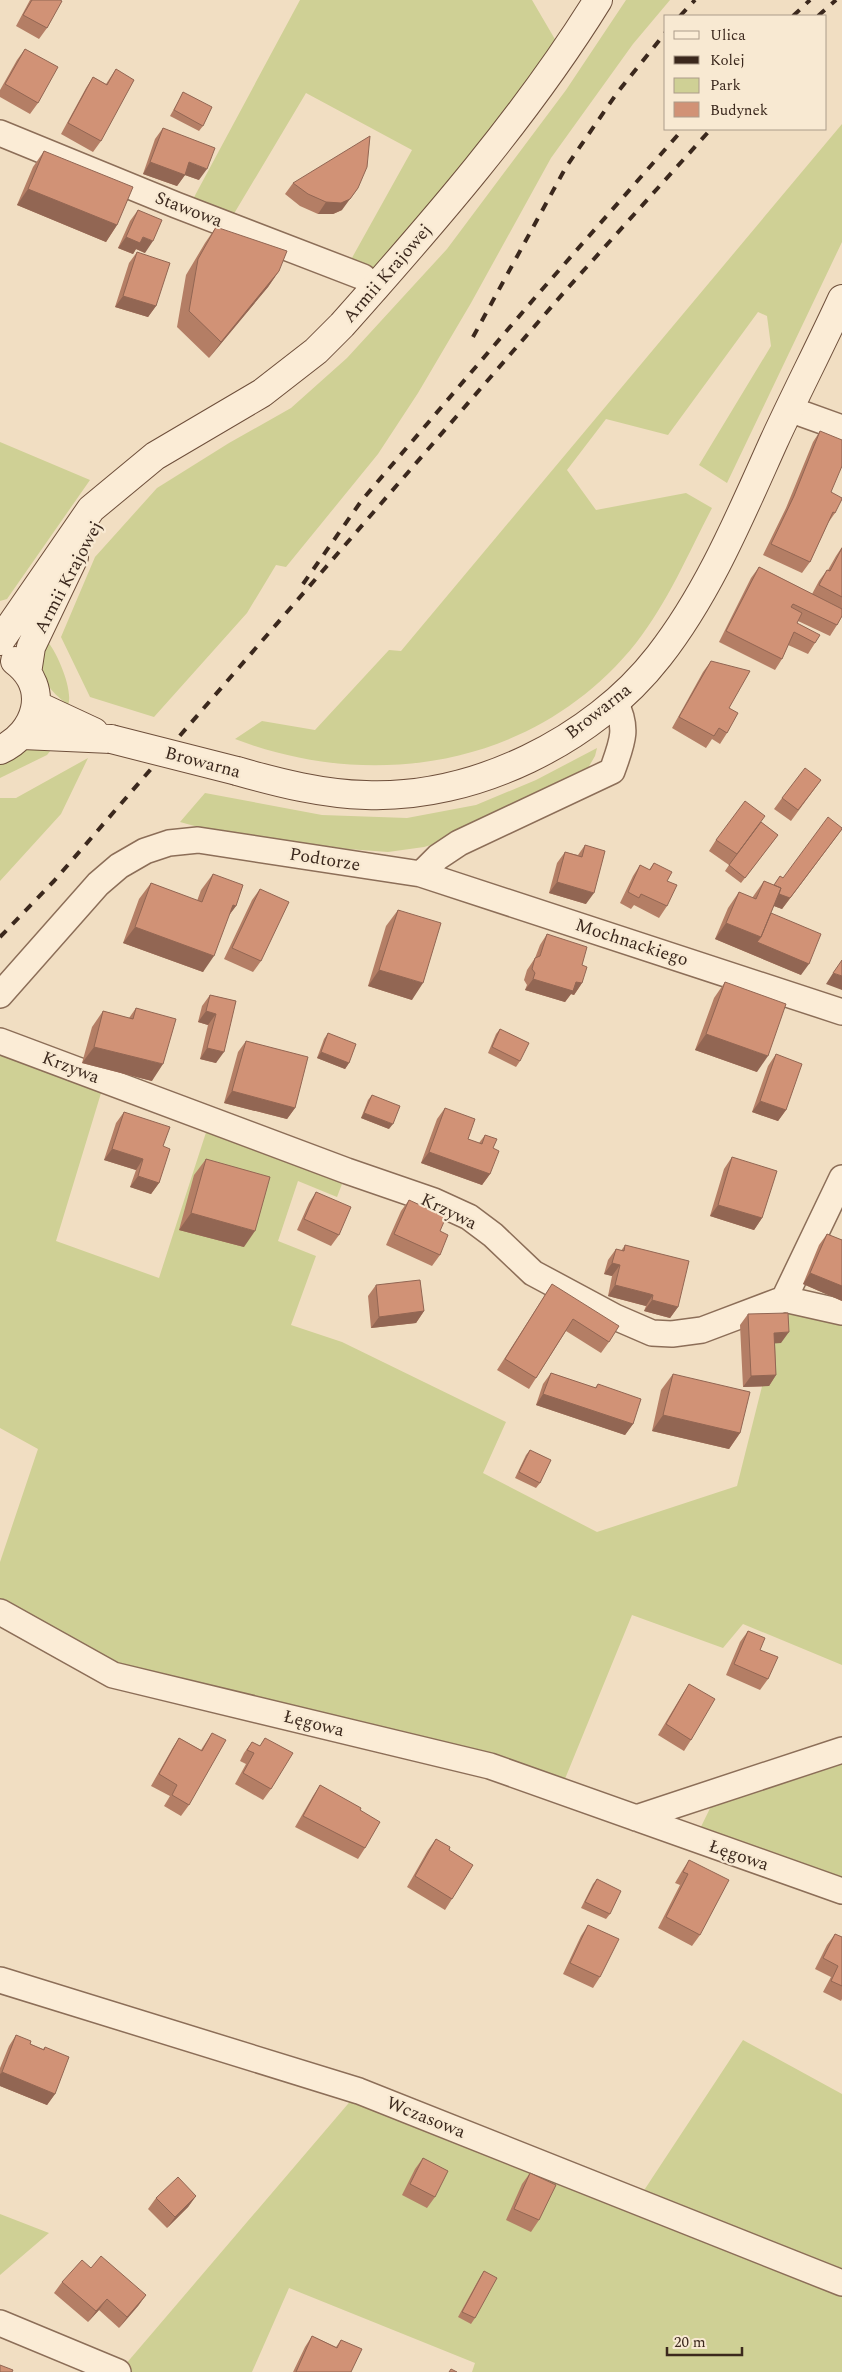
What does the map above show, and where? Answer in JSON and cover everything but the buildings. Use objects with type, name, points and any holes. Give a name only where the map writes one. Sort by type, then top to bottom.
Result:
[{"type":"street","name":"Armii Krajowej","points":[[0,641],[91,509],[155,456],[262,393],[316,350],[376,288],[500,138],[563,53],[598,0]]},
{"type":"street","name":"Stawowa","points":[[0,133],[176,205],[363,277],[376,288]]},
{"type":"street","name":"Browarna","points":[[36,705],[111,739],[278,782],[365,795],[398,795],[432,790],[472,781],[509,767],[578,732],[615,702],[658,657],[693,606],[744,507],[788,410],[842,299]]},
{"type":"street","points":[[788,410],[842,428]]},
{"type":"street","name":"Armii Krajowej","points":[[27,673],[31,647],[78,549],[119,486]]},
{"type":"street","points":[[0,654],[19,664],[27,673],[35,694],[36,705],[32,721],[23,735],[12,744],[0,750]]},
{"type":"street","points":[[421,874],[438,856],[459,843],[612,771],[621,746],[624,729],[622,716],[615,702]]},
{"type":"street","name":"Browarna","points":[[23,735],[111,739]]},
{"type":"street","name":"Podtorze","points":[[0,995],[98,884],[119,866],[145,851],[170,843],[198,840],[421,874]]},
{"type":"street","name":"Mochnackiego","points":[[421,874],[842,1012]]},
{"type":"street","name":"Krzywa","points":[[0,1040],[347,1171],[434,1201],[469,1217],[493,1235],[534,1273],[615,1317],[652,1333],[672,1334],[702,1330],[784,1298]]},
{"type":"street","points":[[842,1178],[784,1298],[842,1312]]},
{"type":"street","name":"Łęgowa","points":[[0,1612],[113,1674],[490,1766],[842,1891]]},
{"type":"street","points":[[636,1818],[842,1750]]},
{"type":"street","name":"Wczasowa","points":[[0,1980],[359,2091],[842,2283]]},
{"type":"street","points":[[0,2323],[118,2372]]},
{"type":"green space","points":[[300,0],[532,0],[563,53],[376,288],[348,265],[412,150],[306,93],[232,217],[192,201]]},
{"type":"green space","points":[[626,0],[670,0],[633,44],[551,158],[471,303],[418,393],[378,454],[286,567],[276,565],[247,613],[154,717],[90,697],[61,637],[95,557],[157,488],[229,443],[291,408],[347,358],[447,249],[566,90]]},
{"type":"green space","points":[[842,124],[842,242],[727,483],[699,465],[771,346],[767,316],[758,312],[668,435],[606,419],[567,470],[596,510],[686,493],[712,508],[658,611],[636,643],[597,684],[552,717],[504,741],[452,757],[398,765],[344,764],[289,755],[235,739],[262,721],[315,730],[389,650],[401,651]]},
{"type":"green space","points":[[0,442],[90,480],[7,599],[0,601]]},
{"type":"green space","points":[[46,640],[63,671],[68,690],[68,705],[51,690],[44,677],[43,661]]},
{"type":"green space","points":[[55,745],[47,755],[0,778],[0,763],[27,748]]},
{"type":"green space","points":[[597,748],[588,768],[451,839],[424,847],[388,852],[348,849],[209,830],[180,822],[205,793],[322,815],[407,818],[476,805],[536,780]]},
{"type":"green space","points":[[88,758],[61,814],[0,881],[0,798],[16,798]]},
{"type":"green space","points":[[0,1041],[105,1080],[56,1241],[159,1278],[210,1120],[347,1171],[337,1197],[298,1181],[278,1241],[316,1256],[291,1325],[342,1342],[506,1422],[483,1473],[597,1532],[737,1486],[784,1299],[842,1312],[842,1665],[743,1624],[723,1648],[632,1615],[560,1791],[113,1675],[0,1612],[0,1562],[38,1449],[0,1428]]},
{"type":"green space","points":[[842,1750],[842,1891],[695,1839],[719,1790]]},
{"type":"green space","points":[[743,2040],[842,2094],[842,2372],[472,2372],[475,2363],[289,2288],[252,2372],[119,2372],[359,2091],[637,2201]]},
{"type":"green space","points":[[0,2214],[49,2233],[0,2275]]},
{"type":"railway","points":[[681,15],[695,0]]},
{"type":"railway","points":[[794,15],[810,0]]},
{"type":"railway","points":[[819,15],[836,0]]},
{"type":"railway","points":[[473,337],[566,167],[617,93],[664,34]]},
{"type":"railway","points":[[303,584],[362,500],[539,293],[682,130]]},
{"type":"railway","points":[[0,937],[54,881],[566,290],[710,130]]}]
